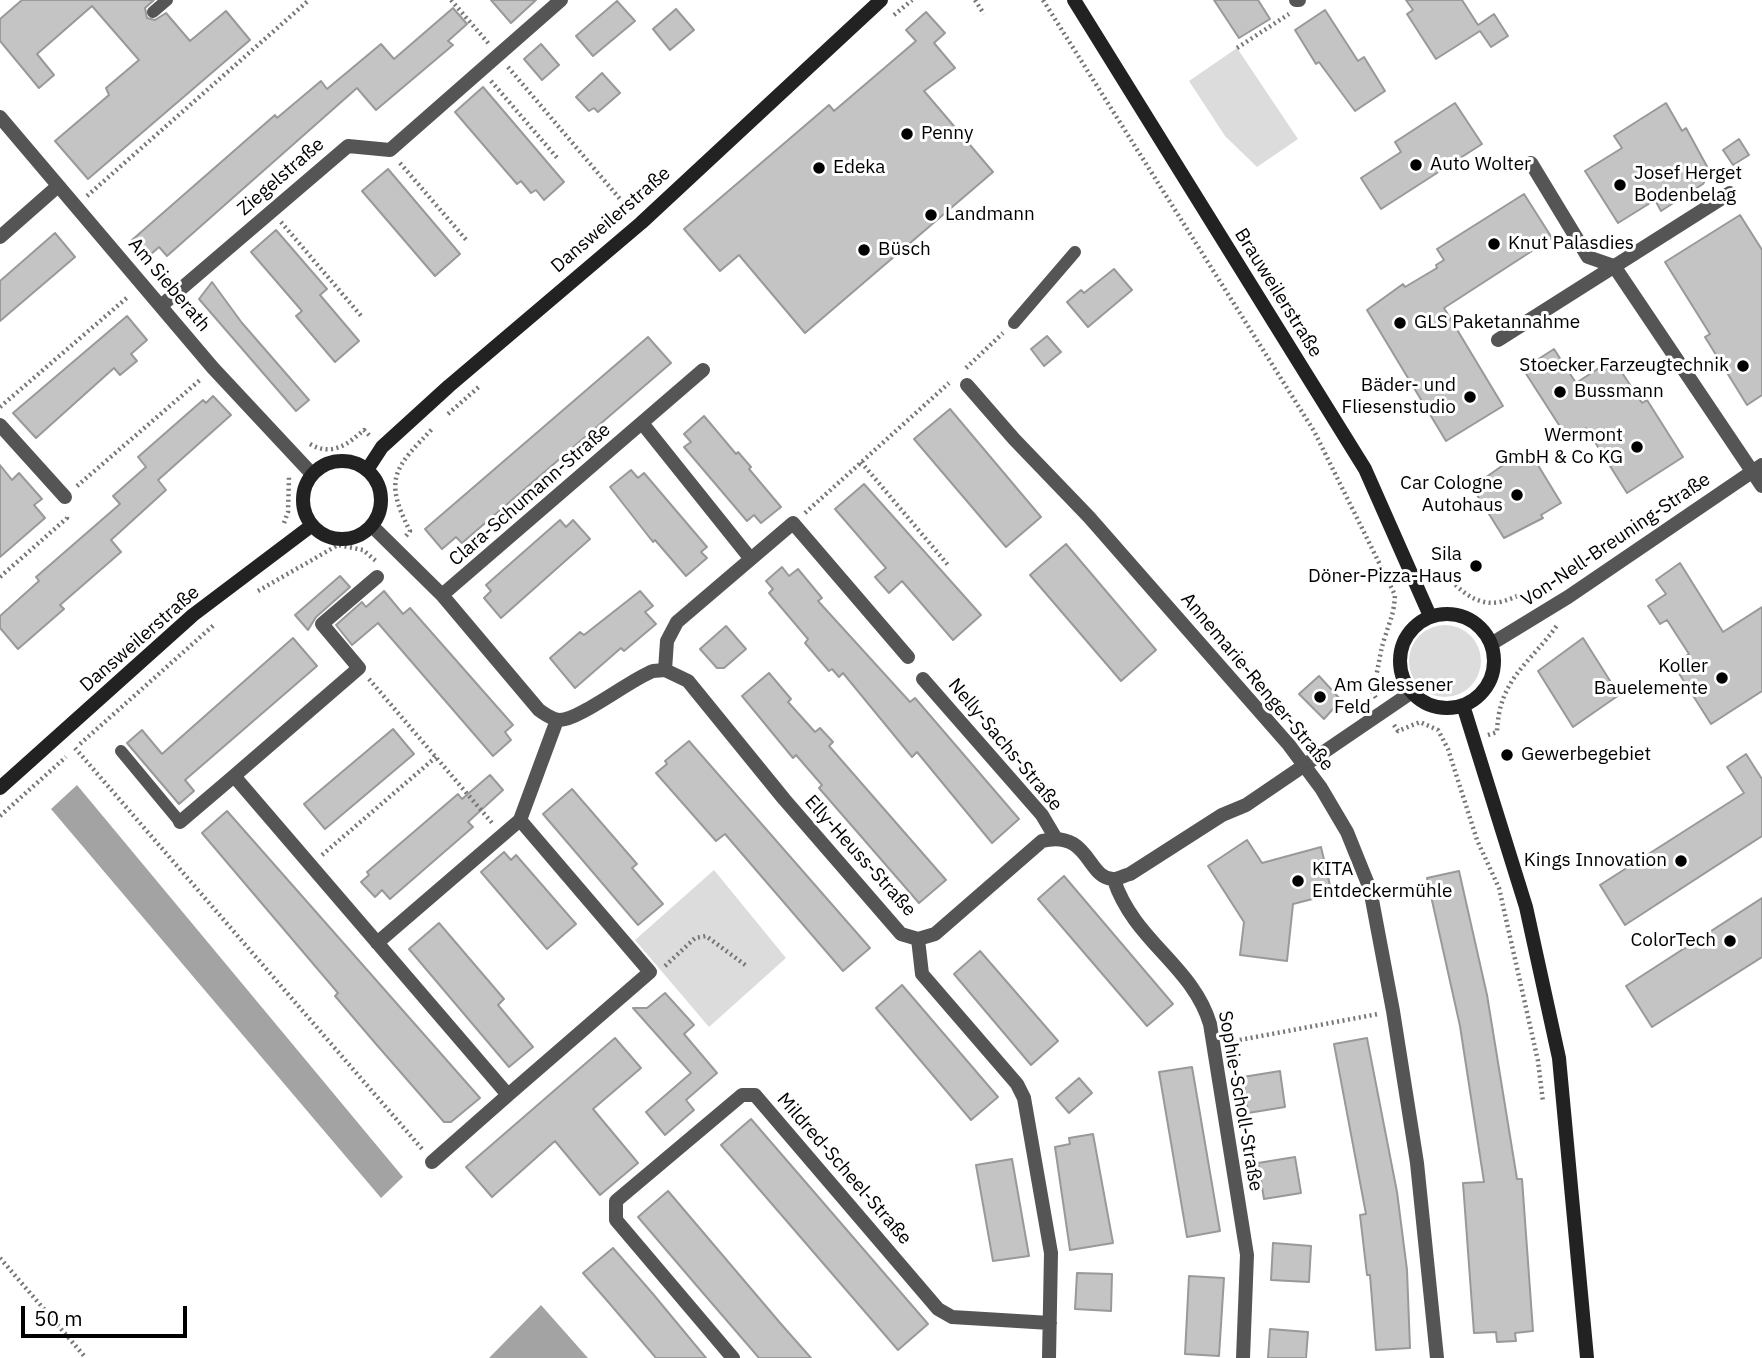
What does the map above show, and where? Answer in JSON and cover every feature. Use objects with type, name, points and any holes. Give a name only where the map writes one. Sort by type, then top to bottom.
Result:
[{"type":"main road","name":"Dansweilerstraße","points":[[367,470],[383,447],[449,386],[641,223],[881,0]]},
{"type":"main road","name":"Brauweilerstraße","points":[[1074,0],[1365,469],[1430,616]]},
{"type":"main road","points":[[344,461],[367,470],[380,490],[381,503],[372,526],[364,534],[342,540],[331,539],[311,526],[302,506],[302,495],[312,474],[321,466],[344,461]]},
{"type":"main road","name":"Dansweilerstraße","points":[[0,788],[193,615],[311,526]]},
{"type":"main road","points":[[1444,613],[1473,621],[1491,644],[1494,656],[1490,680],[1483,691],[1463,705],[1452,708],[1430,705],[1412,692],[1402,677],[1400,659],[1404,641],[1415,626],[1430,616],[1444,613]]},
{"type":"main road","points":[[1463,705],[1526,907],[1559,1058],[1587,1358]]},
{"type":"street","points":[[389,149],[561,0]]},
{"type":"street","name":"Am Sieberath","points":[[0,117],[213,368],[312,474]]},
{"type":"street","name":"Ziegelstraße","points":[[162,305],[348,146],[389,149]]},
{"type":"street","points":[[1531,163],[1588,257],[1614,266],[1757,468],[1762,486]]},
{"type":"street","points":[[0,237],[58,186]]},
{"type":"street","points":[[1498,340],[1730,193]]},
{"type":"street","name":"Clara-Schumann-Straße","points":[[442,595],[704,370]]},
{"type":"street","name":"Annemarie-Renger-Straße","points":[[967,384],[1014,439],[1089,517],[1305,765],[1347,832],[1370,889],[1393,1011],[1422,1199],[1437,1358]]},
{"type":"street","points":[[642,423],[750,558]]},
{"type":"street","points":[[0,425],[65,497]]},
{"type":"street","name":"Von-Nell-Breuning-Straße","points":[[1491,644],[1547,611],[1757,468]]},
{"type":"street","points":[[372,526],[442,595],[539,710],[557,720],[572,718],[642,675],[665,670],[667,641],[677,622],[793,523],[908,657]]},
{"type":"street","points":[[180,822],[359,668],[322,624],[377,577]]},
{"type":"street","name":"Elly-Heuss-Straße","points":[[665,670],[688,681],[784,799],[901,934],[918,939],[935,934],[1042,841],[1055,837]]},
{"type":"street","name":"Nelly-Sachs-Straße","points":[[923,679],[1042,815],[1055,837]]},
{"type":"street","points":[[1055,837],[1074,842],[1104,877],[1114,880],[1130,874],[1222,815],[1246,804],[1412,692]]},
{"type":"street","points":[[377,943],[520,820],[557,720]]},
{"type":"street","points":[[234,776],[508,1095]]},
{"type":"street","points":[[432,1162],[650,972],[520,820]]},
{"type":"street","name":"Sophie-Scholl-Straße","points":[[1114,880],[1122,903],[1133,922],[1197,993],[1206,1009],[1247,1255],[1243,1358]]},
{"type":"street","points":[[918,939],[922,974],[1017,1084],[1024,1098],[1051,1253],[1049,1358]]},
{"type":"street","name":"Mildred-Scheel-Straße","points":[[733,1358],[616,1220],[616,1201],[741,1095],[755,1095],[938,1308],[952,1317],[1050,1323]]},
{"type":"lane","points":[[153,12],[167,0]]},
{"type":"lane","points":[[1014,323],[1075,252]]},
{"type":"lane","points":[[121,751],[180,822]]},
{"type":"path","points":[[76,206],[309,0]]},
{"type":"path","points":[[451,0],[641,223]]},
{"type":"path","points":[[975,0],[984,14]]},
{"type":"path","points":[[1043,0],[1314,431],[1395,595],[1394,616],[1384,638],[1380,670],[1371,690],[1398,731],[1420,722],[1438,730],[1448,749],[1477,840],[1499,888],[1538,1061]]},
{"type":"path","points":[[1237,48],[1288,16],[1297,0]]},
{"type":"path","points":[[481,70],[559,160]]},
{"type":"path","points":[[389,149],[468,242]]},
{"type":"path","points":[[271,211],[362,317]]},
{"type":"path","points":[[0,407],[143,284]]},
{"type":"path","points":[[0,577],[67,518],[65,497],[213,368]]},
{"type":"path","points":[[248,598],[338,545],[363,551],[379,564],[410,531],[396,504],[396,472],[399,464],[436,425]]},
{"type":"path","points":[[793,523],[892,435]]},
{"type":"path","points":[[861,463],[948,565]]},
{"type":"path","points":[[0,816],[216,623]]},
{"type":"path","points":[[359,668],[502,835]]},
{"type":"path","points":[[75,748],[432,1162]]},
{"type":"path","points":[[310,865],[436,757]]},
{"type":"path","points":[[650,972],[661,970],[701,936],[706,936],[748,967]]},
{"type":"path","points":[[1213,1045],[1393,1011]]},
{"type":"path","points":[[0,1258],[86,1358]]},
{"type":"shaded area","points":[[1237,48],[1298,139],[1257,167],[1225,136],[1189,81]]},
{"type":"shaded area","points":[[1445,625],[1465,631],[1475,641],[1481,661],[1475,681],[1465,691],[1445,697],[1425,691],[1415,681],[1409,661],[1415,641],[1425,631]]},
{"type":"shaded area","points":[[77,785],[403,1177],[381,1198],[51,809]]},
{"type":"shaded area","points":[[714,870],[786,958],[709,1027],[635,940]]},
{"type":"shaded area","points":[[541,1305],[588,1358],[489,1358]]},
{"type":"building","points":[[22,0],[154,0],[145,8],[147,18],[155,20],[166,13],[190,41],[226,11],[250,40],[88,179],[55,141],[109,95],[106,88],[139,60],[92,6],[37,54],[54,75],[39,88],[0,41],[0,19]]},
{"type":"building","points":[[491,0],[536,0],[511,23]]},
{"type":"building","points":[[1214,0],[1258,0],[1270,19],[1239,38]]},
{"type":"building","points":[[1406,0],[1462,0],[1478,25],[1494,14],[1508,36],[1491,47],[1480,31],[1436,59],[1407,14],[1413,10]]},
{"type":"building","points":[[617,1],[635,21],[593,56],[576,36]]},
{"type":"building","points":[[453,8],[467,24],[448,41],[453,45],[376,110],[357,88],[167,256],[159,247],[150,255],[132,240],[275,115],[277,118],[321,81],[327,89],[381,44],[394,59]]},
{"type":"building","points":[[676,9],[694,30],[670,50],[653,29]]},
{"type":"building","points":[[1325,10],[1358,61],[1364,57],[1385,91],[1355,111],[1319,62],[1316,64],[1295,30]]},
{"type":"building","name":"Edeka","points":[[926,12],[945,33],[934,43],[955,68],[924,91],[993,172],[805,333],[739,255],[720,271],[684,229],[829,105],[834,111],[916,41],[906,30]]},
{"type":"building","points":[[541,44],[559,65],[542,80],[524,59]]},
{"type":"building","points":[[602,73],[620,93],[598,112],[594,108],[589,111],[576,97]]},
{"type":"building","points":[[483,87],[564,182],[544,200],[536,190],[531,193],[521,181],[517,184],[455,112]]},
{"type":"building","name":"Auto Wolter","points":[[1455,103],[1482,144],[1381,209],[1361,178],[1401,152],[1395,142]]},
{"type":"building","points":[[1666,103],[1682,131],[1686,128],[1710,172],[1703,184],[1661,211],[1655,200],[1618,223],[1585,171],[1622,148],[1614,136]]},
{"type":"building","points":[[1739,139],[1749,155],[1733,165],[1723,150]]},
{"type":"building","points":[[388,169],[460,254],[435,276],[362,191]]},
{"type":"building","points":[[1524,194],[1552,238],[1444,308],[1503,406],[1446,441],[1367,310],[1403,284],[1405,287],[1437,268],[1436,265],[1444,260],[1437,249]]},
{"type":"building","points":[[1740,215],[1762,250],[1762,395],[1747,405],[1705,337],[1710,334],[1665,262]]},
{"type":"building","points":[[276,230],[327,289],[320,295],[359,341],[335,362],[296,316],[302,311],[251,252]]},
{"type":"building","points":[[55,233],[75,257],[0,321],[0,281]]},
{"type":"building","points":[[1114,269],[1132,290],[1088,327],[1067,302],[1081,290],[1084,293]]},
{"type":"building","points":[[212,282],[242,323],[309,400],[296,411],[199,299]]},
{"type":"building","points":[[127,316],[147,340],[131,354],[137,361],[120,375],[114,368],[36,438],[13,413]]},
{"type":"building","points":[[1047,336],[1061,352],[1044,366],[1031,349]]},
{"type":"building","points":[[648,337],[671,363],[462,543],[456,537],[442,549],[425,529]]},
{"type":"building","points":[[1554,349],[1576,383],[1613,359],[1642,403],[1647,400],[1683,457],[1627,493],[1586,428],[1568,439],[1523,369]]},
{"type":"building","points":[[213,396],[231,415],[158,480],[166,490],[111,540],[121,552],[60,605],[64,609],[18,649],[0,628],[0,616],[39,581],[36,577],[120,504],[113,496],[146,467],[138,457],[203,400],[206,403]]},
{"type":"building","points":[[950,409],[1041,517],[1006,547],[914,439]]},
{"type":"building","points":[[704,416],[736,454],[738,452],[751,467],[749,469],[781,507],[761,523],[754,515],[747,521],[684,447],[691,442],[684,434]]},
{"type":"building","name":"Car Cologne Autohaus","points":[[1530,452],[1561,503],[1541,515],[1543,518],[1504,538],[1472,487],[1509,461],[1511,464]]},
{"type":"building","points":[[0,465],[12,480],[19,473],[42,499],[34,505],[45,518],[0,557]]},
{"type":"building","points":[[631,470],[638,478],[644,473],[707,547],[701,552],[707,558],[686,576],[655,540],[653,542],[610,487]]},
{"type":"building","points":[[864,484],[981,615],[953,640],[902,581],[889,593],[875,577],[886,568],[835,509]]},
{"type":"building","points":[[560,520],[566,527],[573,520],[590,539],[501,618],[484,598],[491,591],[486,585]]},
{"type":"building","points":[[1066,544],[1156,650],[1121,681],[1030,575]]},
{"type":"building","name":"Koller Bauelemente","points":[[1680,563],[1723,632],[1762,607],[1762,691],[1711,724],[1673,664],[1689,654],[1667,620],[1660,624],[1648,606],[1666,594],[1656,580]]},
{"type":"building","points":[[782,567],[789,576],[798,569],[822,598],[818,601],[910,702],[915,698],[1019,819],[992,843],[917,752],[912,757],[843,673],[839,677],[832,669],[829,671],[805,643],[808,639],[769,593],[773,589],[766,581]]},
{"type":"building","points":[[340,576],[350,587],[316,617],[308,630],[295,615]]},
{"type":"building","points":[[384,591],[403,614],[410,608],[513,725],[505,732],[511,740],[493,756],[378,623],[352,645],[336,625],[362,602],[366,607]]},
{"type":"building","points":[[640,591],[653,606],[645,612],[656,624],[624,651],[621,648],[575,688],[550,658],[580,632],[584,635]]},
{"type":"building","points":[[726,626],[746,649],[724,668],[717,668],[700,649]]},
{"type":"building","points":[[293,638],[317,666],[185,780],[194,791],[179,804],[127,743],[142,730],[162,754]]},
{"type":"building","points":[[1583,638],[1619,695],[1573,727],[1538,671]]},
{"type":"building","points":[[769,673],[791,699],[788,702],[815,732],[820,728],[833,742],[829,746],[946,880],[919,903],[819,788],[822,785],[796,755],[793,758],[742,696]]},
{"type":"building","name":"Am Glessener Feld","points":[[1319,676],[1341,700],[1324,719],[1299,694]]},
{"type":"building","points":[[393,729],[414,754],[325,829],[304,804]]},
{"type":"building","points":[[689,741],[870,948],[843,971],[725,834],[716,841],[656,773],[667,764],[665,761]]},
{"type":"building","name":"Kings Innovation","points":[[1746,754],[1762,779],[1762,836],[1625,925],[1600,885],[1744,793],[1727,767]]},
{"type":"building","points":[[490,775],[503,790],[468,822],[473,827],[390,899],[382,890],[375,897],[361,882],[369,875],[367,872],[458,794],[462,799]]},
{"type":"building","points":[[572,789],[637,864],[632,868],[663,904],[638,925],[543,814]]},
{"type":"building","points":[[227,811],[480,1098],[451,1122],[444,1122],[376,1044],[335,996],[338,993],[202,833]]},
{"type":"building","points":[[1247,840],[1262,863],[1321,847],[1332,894],[1293,904],[1287,961],[1240,955],[1244,922],[1208,866]]},
{"type":"building","points":[[504,852],[511,860],[516,855],[576,924],[547,949],[481,872]]},
{"type":"building","points":[[1459,871],[1487,995],[1517,1179],[1522,1179],[1533,1331],[1515,1333],[1516,1341],[1497,1342],[1496,1332],[1474,1333],[1463,1183],[1484,1182],[1460,1026],[1427,878]]},
{"type":"building","points":[[1064,876],[1173,1004],[1147,1026],[1038,899]]},
{"type":"building","points":[[1762,898],[1762,957],[1652,1027],[1626,986]]},
{"type":"building","points":[[439,923],[504,999],[498,1005],[533,1047],[509,1067],[409,949]]},
{"type":"building","points":[[980,951],[1058,1041],[1031,1065],[954,974]]},
{"type":"building","points":[[902,985],[998,1097],[971,1120],[876,1008]]},
{"type":"building","points":[[665,993],[694,1025],[684,1034],[717,1073],[686,1100],[694,1110],[665,1135],[646,1112],[691,1073],[633,1008],[647,1008]]},
{"type":"building","points":[[615,1038],[641,1068],[593,1109],[638,1163],[600,1195],[555,1141],[492,1197],[466,1167]]},
{"type":"building","points":[[1367,1038],[1397,1192],[1407,1270],[1410,1348],[1376,1350],[1370,1275],[1367,1275],[1360,1215],[1366,1214],[1334,1044]]},
{"type":"building","points":[[1192,1067],[1220,1231],[1187,1237],[1159,1072]]},
{"type":"building","points":[[1280,1071],[1285,1107],[1248,1113],[1243,1077]]},
{"type":"building","points":[[1079,1078],[1092,1093],[1069,1113],[1056,1098]]},
{"type":"building","points":[[751,1119],[928,1324],[898,1350],[721,1145]]},
{"type":"building","points":[[1093,1134],[1113,1243],[1070,1250],[1055,1147],[1070,1144],[1069,1138]]},
{"type":"building","points":[[1295,1157],[1301,1193],[1264,1199],[1258,1163]]},
{"type":"building","points":[[1012,1159],[1029,1256],[993,1261],[976,1165]]},
{"type":"building","points":[[668,1191],[811,1358],[759,1358],[697,1286],[638,1217]]},
{"type":"building","points":[[1273,1243],[1311,1246],[1309,1282],[1271,1280]]},
{"type":"building","points":[[613,1248],[706,1358],[656,1358],[583,1273]]},
{"type":"building","points":[[1077,1273],[1112,1274],[1111,1311],[1075,1309]]},
{"type":"building","points":[[1189,1276],[1224,1278],[1219,1356],[1185,1354]]},
{"type":"building","points":[[1270,1329],[1308,1332],[1306,1358],[1268,1358]]},
{"type":"place","name":"Penny","points":[[907,134]]},
{"type":"place","name":"Auto Wolter","points":[[1416,165]]},
{"type":"place","name":"Edeka","points":[[819,168]]},
{"type":"place","name":"Josef Herget Bodenbelag","points":[[1620,185]]},
{"type":"place","name":"Landmann","points":[[931,215]]},
{"type":"place","name":"Knut Palasdies","points":[[1494,244]]},
{"type":"place","name":"Büsch","points":[[864,250]]},
{"type":"place","name":"GLS Paketannahme","points":[[1400,323]]},
{"type":"place","name":"Stoecker Farzeugtechnik","points":[[1743,366]]},
{"type":"place","name":"Bussmann","points":[[1560,392]]},
{"type":"place","name":"Bäder- und Fliesenstudio","points":[[1470,397]]},
{"type":"place","name":"Wermont GmbH & Co KG","points":[[1637,447]]},
{"type":"place","name":"Car Cologne Autohaus","points":[[1517,495]]},
{"type":"place","name":"Sila Döner-Pizza-Haus","points":[[1476,566]]},
{"type":"place","name":"Koller Bauelemente","points":[[1722,678]]},
{"type":"place","name":"Am Glessener Feld","points":[[1320,697]]},
{"type":"place","name":"Gewerbegebiet","points":[[1507,755]]},
{"type":"place","name":"Kings Innovation","points":[[1681,861]]},
{"type":"place","name":"KITA Entdeckermühle","points":[[1298,881]]},
{"type":"place","name":"ColorTech","points":[[1730,941]]}]
